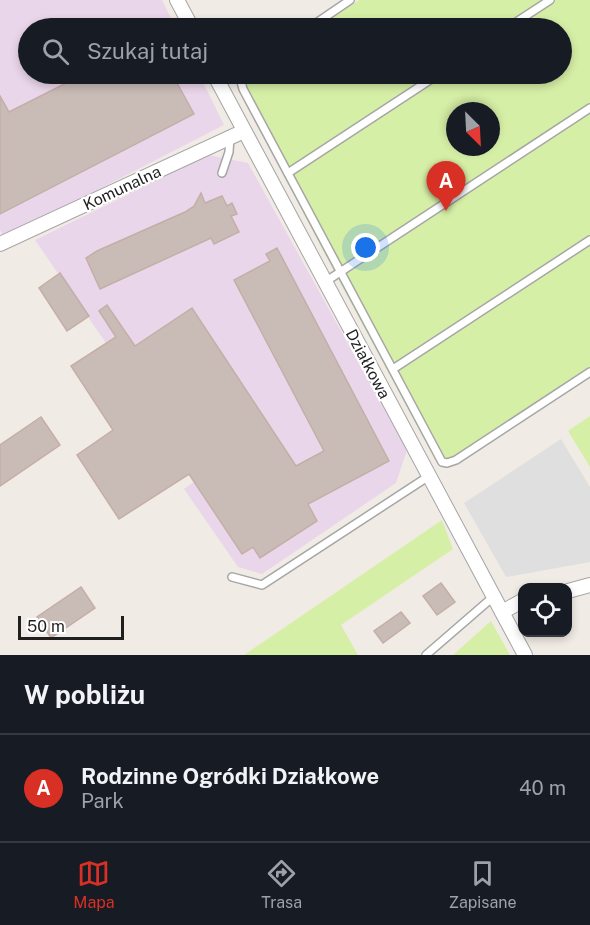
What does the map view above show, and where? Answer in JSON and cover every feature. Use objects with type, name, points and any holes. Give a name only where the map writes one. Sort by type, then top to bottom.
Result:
[{"type":"street","points":[[177,0],[187,18]]},
{"type":"street","name":"Działkowa","points":[[219,84],[525,655]]},
{"type":"street","name":"Komunalna","points":[[0,244],[244,131]]},
{"type":"street","points":[[572,590],[590,585]]},
{"type":"street","points":[[502,612],[518,604]]},
{"type":"lane","points":[[324,18],[350,0]]},
{"type":"lane","points":[[522,18],[550,0]]},
{"type":"lane","points":[[242,84],[442,462],[456,460],[590,372]]},
{"type":"lane","points":[[288,173],[424,84]]},
{"type":"lane","points":[[325,282],[590,108]]},
{"type":"lane","points":[[222,173],[230,152],[230,137]]},
{"type":"lane","points":[[393,369],[590,240]]},
{"type":"lane","points":[[232,577],[262,585],[429,476]]},
{"type":"lane","points":[[426,655],[493,597]]},
{"type":"shaded area","points":[[0,0],[162,0],[171,18],[18,18],[18,84],[204,84],[224,125],[4,238],[0,230]]},
{"type":"shaded area","points":[[209,155],[248,163],[407,450],[396,483],[262,574],[238,567],[184,489],[199,478],[35,240]]},
{"type":"shaded area","points":[[561,439],[590,487],[590,562],[506,577],[464,503]]},
{"type":"green space","points":[[359,0],[590,0],[590,376],[450,467],[438,465],[237,86],[240,84],[572,84],[572,18],[333,18]]},
{"type":"green space","points":[[590,416],[590,467],[568,431]]},
{"type":"green space","points":[[442,520],[453,549],[341,625],[358,655],[244,655]]},
{"type":"green space","points":[[491,621],[510,655],[453,655]]},
{"type":"building","points":[[64,84],[178,84],[194,114],[0,214],[0,96],[9,112]]},
{"type":"building","points":[[201,193],[205,203],[222,196],[227,206],[232,203],[237,214],[231,216],[239,232],[214,244],[211,238],[100,289],[86,258],[185,212],[194,206]]},
{"type":"building","points":[[277,248],[389,461],[308,504],[317,521],[260,558],[253,547],[242,554],[189,474],[119,519],[77,455],[113,430],[71,366],[116,337],[99,311],[107,305],[135,346],[192,308],[296,466],[324,451],[234,280],[270,261],[266,254]]},
{"type":"building","points":[[60,273],[89,316],[67,331],[39,288]]},
{"type":"building","points":[[41,417],[60,445],[0,486],[0,445]]},
{"type":"building","points":[[441,583],[455,602],[437,615],[423,596]]},
{"type":"building","points":[[81,587],[95,608],[51,638],[37,617]]},
{"type":"building","points":[[401,612],[410,623],[383,643],[374,631]]},
{"type":"place","name":"Rodzinne Ogródki Działkowe","points":[[446,211]]}]
